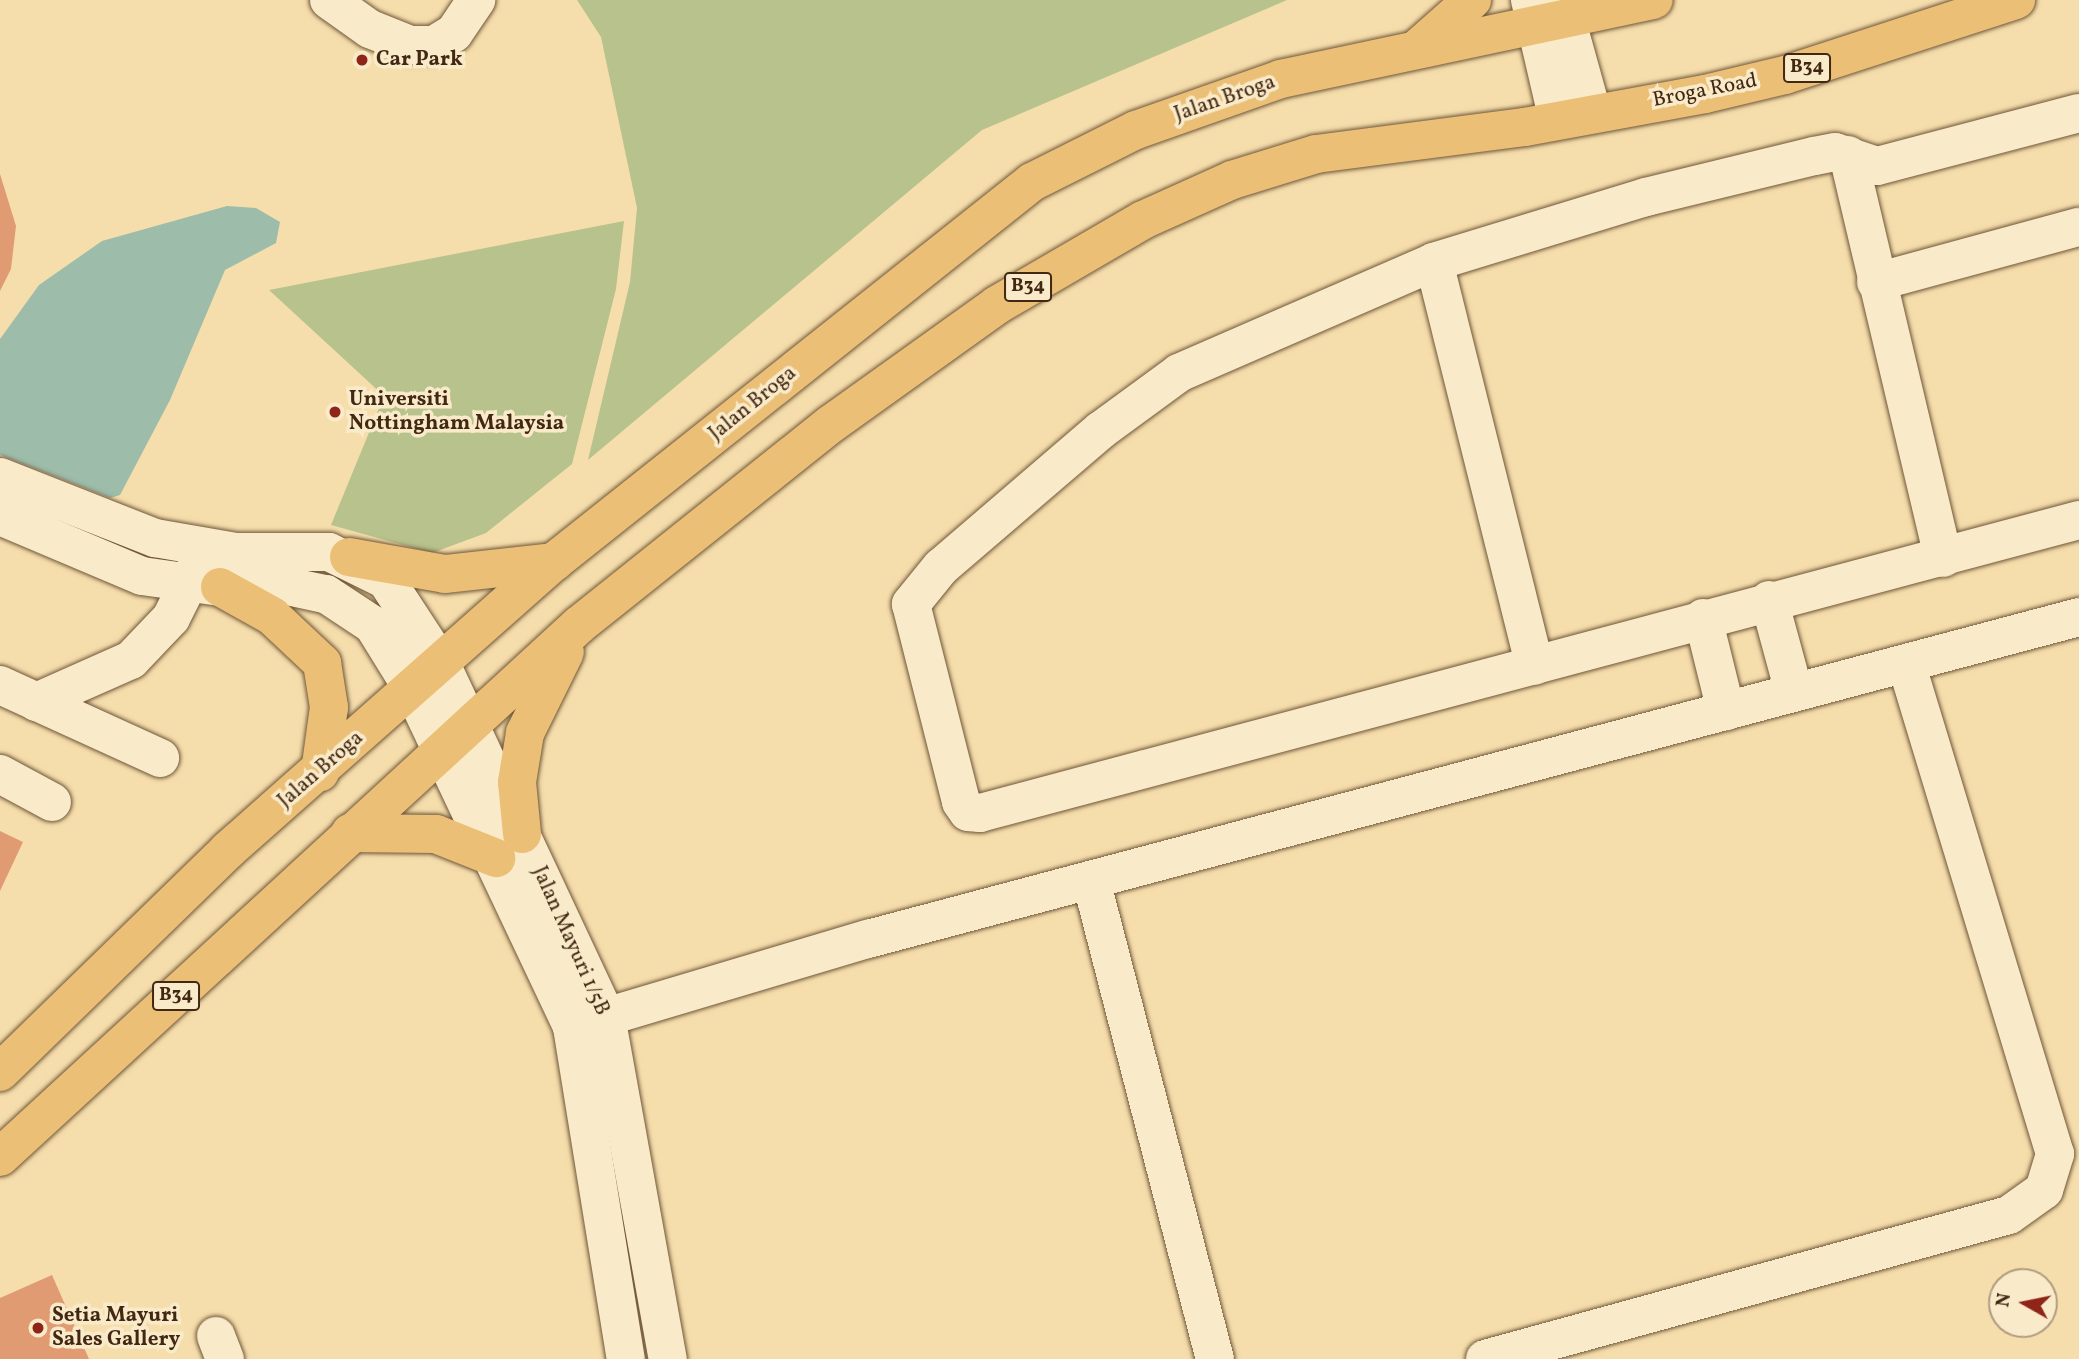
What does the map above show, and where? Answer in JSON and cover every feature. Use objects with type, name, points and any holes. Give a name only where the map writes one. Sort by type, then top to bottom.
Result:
[{"type":"main road","points":[[1417,48],[1472,0]]},
{"type":"main road","name":"Jalan Broga","points":[[0,1072],[227,851],[320,772],[555,561],[1032,181],[1136,130],[1281,79],[1417,48],[1549,12],[1654,0]]},
{"type":"main road","name":"Broga Road","points":[[1575,116],[1785,75],[2016,0]]},
{"type":"main road","name":"B34","points":[[0,1157],[579,625],[841,416],[997,305],[1143,220],[1232,180],[1315,154],[1575,116]]},
{"type":"main road","points":[[349,557],[445,574],[555,561]]},
{"type":"main road","points":[[205,586],[272,617],[321,663],[329,707],[320,772]]},
{"type":"main road","points":[[350,833],[436,834],[509,846],[525,733],[579,625]]},
{"type":"street","points":[[329,0],[370,29],[410,45],[434,45],[454,33],[476,0]]},
{"type":"street","points":[[1549,12],[1575,116]]},
{"type":"street","points":[[2079,113],[1877,166],[1848,155],[1814,156],[1646,197],[1434,262],[1179,373],[1101,430],[941,567],[915,593],[912,615],[961,802],[968,812],[980,813],[1535,666],[1769,600],[1944,558],[2079,520]]},
{"type":"street","points":[[1848,155],[1876,282],[1944,558]]},
{"type":"street","points":[[1876,282],[2079,227]]},
{"type":"street","points":[[1434,262],[1535,666]]},
{"type":"street","points":[[0,478],[155,538],[204,548],[349,557]]},
{"type":"street","name":"Jalan Mayuri 1/5B","points":[[0,516],[142,576],[205,586],[287,586],[347,605],[373,625],[412,688],[456,737]]},
{"type":"street","points":[[36,702],[131,660],[205,586],[204,548]]},
{"type":"street","name":"Jalan Mayuri 1/5B","points":[[349,557],[386,580],[441,664],[456,737],[589,1021],[667,1359]]},
{"type":"street","points":[[1769,600],[1794,692]]},
{"type":"street","points":[[589,1021],[1091,880],[2079,617]]},
{"type":"street","points":[[1703,618],[1726,711]]},
{"type":"street","points":[[1485,1359],[2009,1215],[2044,1190],[2054,1154],[1906,663]]},
{"type":"street","points":[[0,685],[160,758]]},
{"type":"street","points":[[0,774],[52,802]]},
{"type":"street","points":[[1091,880],[1215,1359]]},
{"type":"street","name":"Jalan Mayuri 1/5B","points":[[589,1021],[626,1359]]},
{"type":"green space","points":[[577,0],[1287,0],[982,130],[588,460],[630,282],[637,208],[601,37]]},
{"type":"green space","points":[[624,221],[616,289],[572,464],[486,533],[432,553],[331,525],[384,396],[269,290]]},
{"type":"shaded area","points":[[227,206],[256,208],[280,222],[276,243],[225,270],[170,400],[120,495],[110,498],[0,455],[0,339],[39,285],[102,241]]},
{"type":"building","points":[[0,174],[16,226],[11,269],[0,291]]},
{"type":"building","points":[[0,831],[23,842],[0,891]]},
{"type":"building","name":"Setia Mayuri Sales Gallery","points":[[52,1275],[89,1359],[0,1359],[0,1298]]},
{"type":"place","name":"Car Park","points":[[362,60]]},
{"type":"place","name":"Universiti Nottingham Malaysia","points":[[335,412]]},
{"type":"place","name":"Setia Mayuri Sales Gallery","points":[[38,1328]]}]
